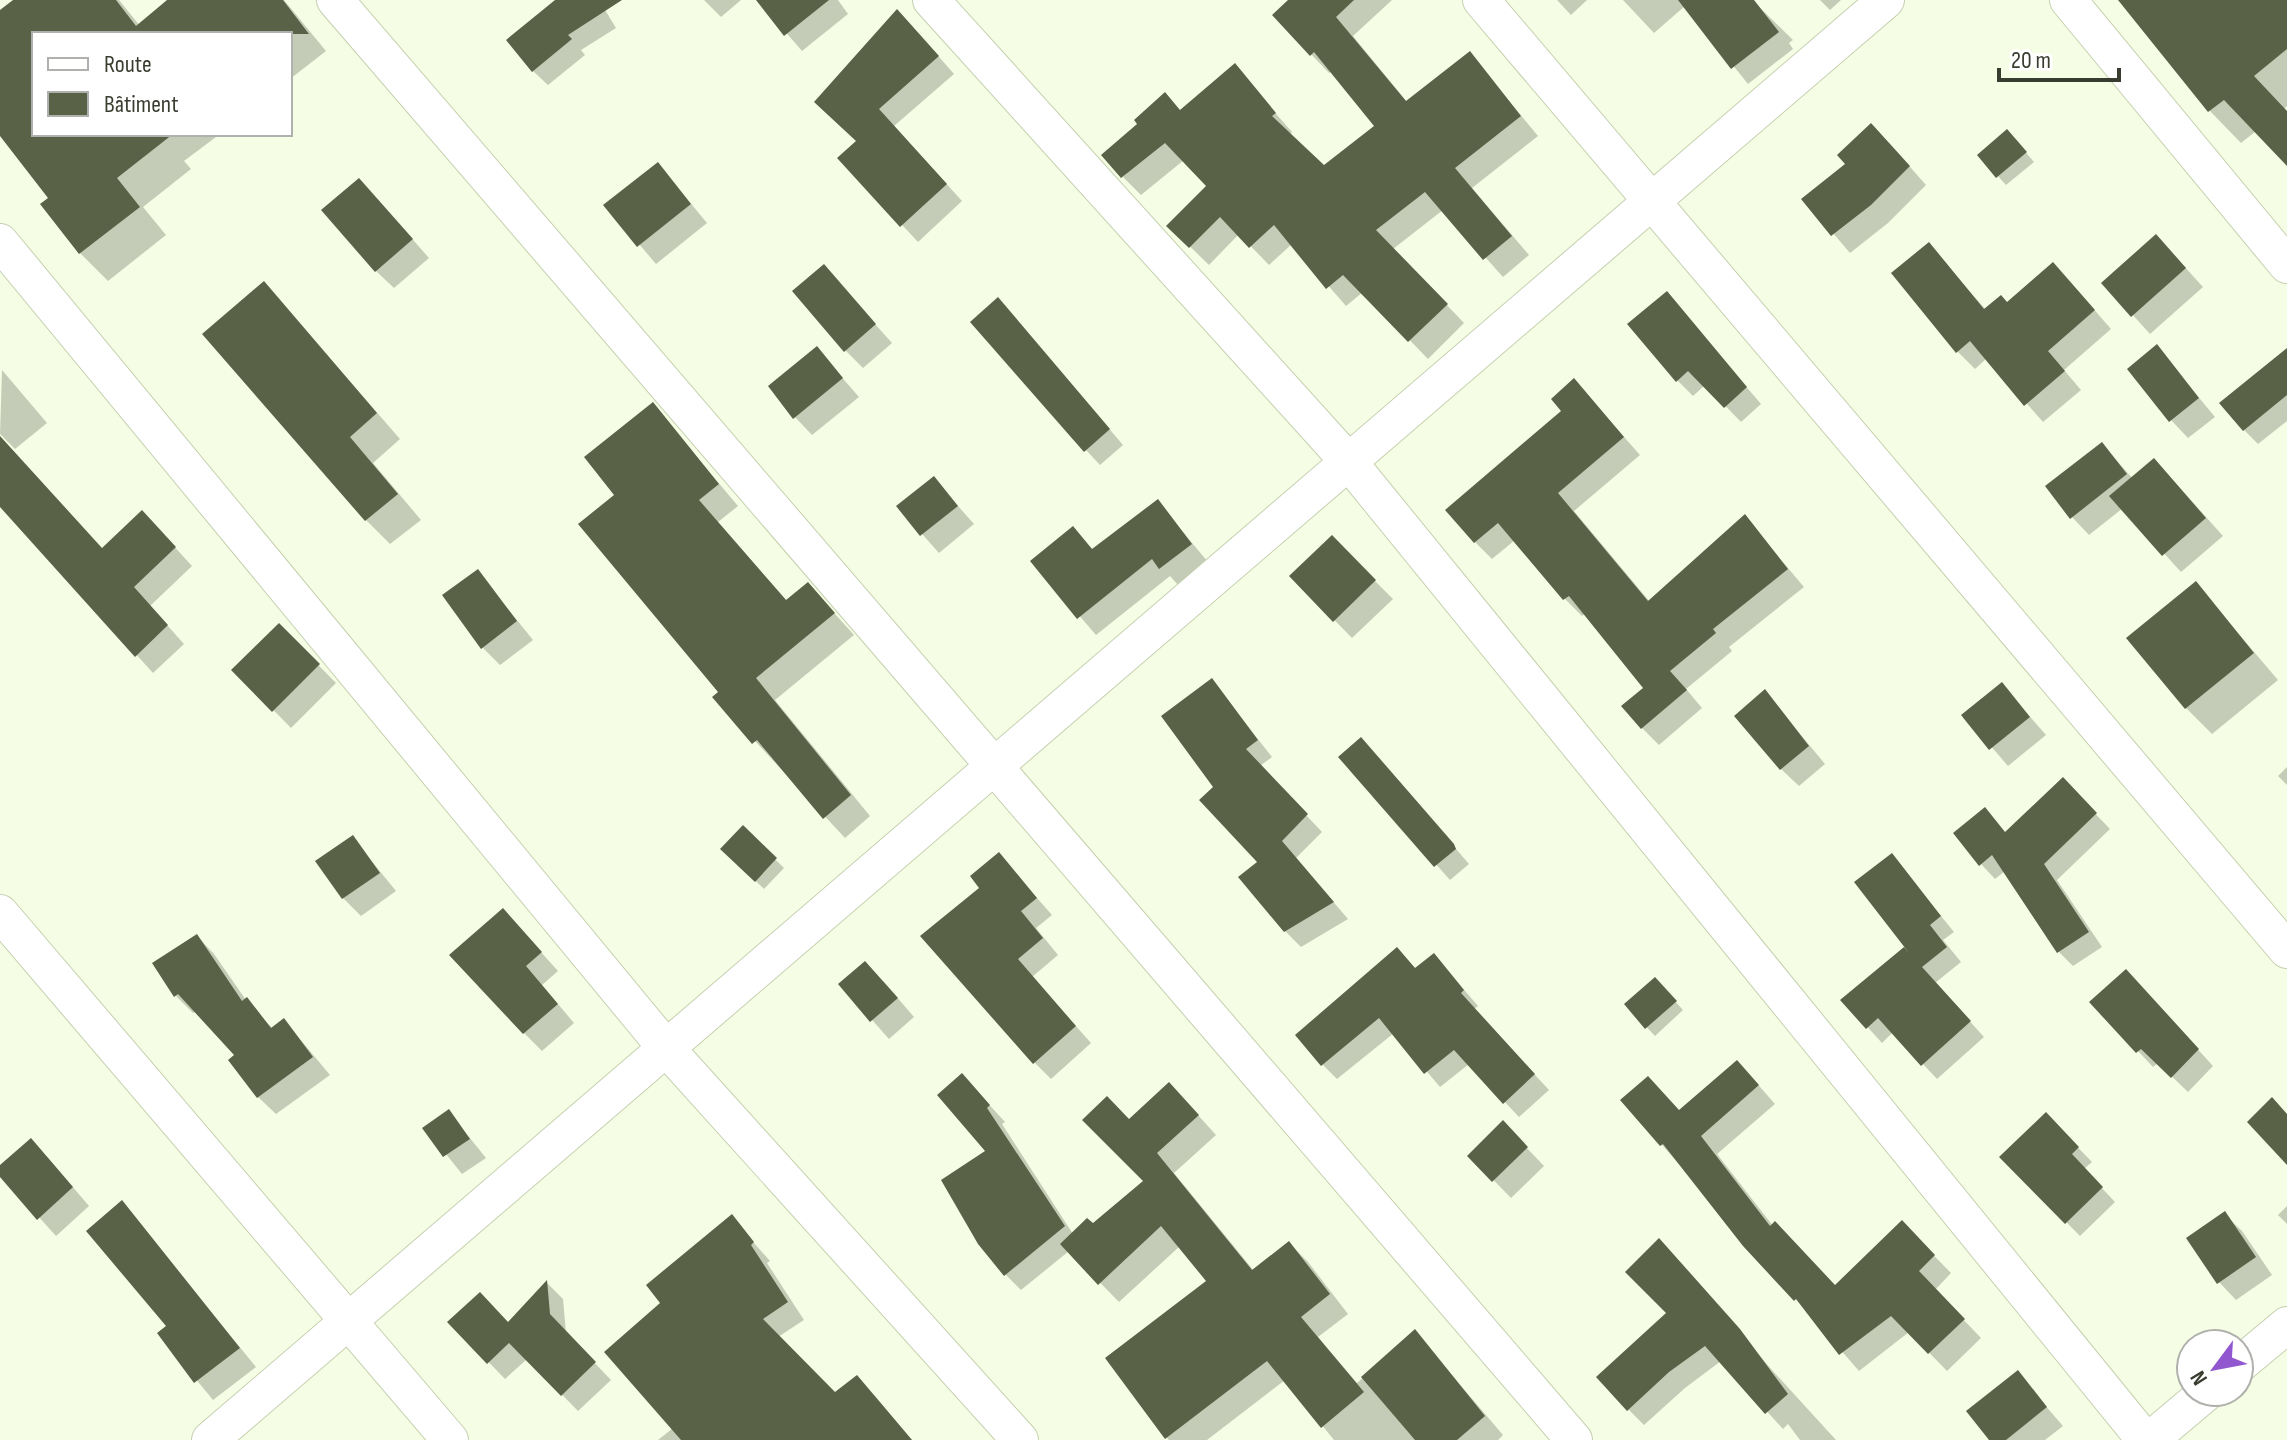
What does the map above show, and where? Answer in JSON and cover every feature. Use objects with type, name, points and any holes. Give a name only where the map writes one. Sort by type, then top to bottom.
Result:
[{"type":"street","points":[[335,0],[1574,1440]]},
{"type":"street","points":[[931,0],[1348,461],[2147,1440],[2187,1408]]},
{"type":"street","points":[[1481,0],[2287,950]]},
{"type":"street","points":[[210,1440],[1886,0]]},
{"type":"street","points":[[2068,0],[2287,265]]},
{"type":"street","points":[[0,242],[666,1048],[1020,1440]]},
{"type":"street","points":[[0,913],[350,1319],[450,1440]]},
{"type":"street","points":[[2255,1352],[2287,1325]]},
{"type":"building","points":[[13,0],[116,0],[136,26],[167,0],[283,0],[309,34],[32,32],[32,136],[170,136],[117,178],[140,207],[79,254],[40,204],[48,198],[0,136],[0,10]]},
{"type":"building","points":[[555,0],[622,0],[568,35],[572,39],[532,72],[506,40]]},
{"type":"building","points":[[756,0],[829,0],[784,36]]},
{"type":"building","points":[[1288,0],[1354,0],[1336,17],[1406,101],[1470,51],[1521,116],[1455,168],[1512,236],[1483,260],[1425,192],[1376,230],[1448,304],[1408,342],[1343,275],[1326,289],[1274,225],[1249,248],[1220,217],[1189,248],[1166,226],[1206,186],[1165,143],[1121,178],[1101,155],[1137,124],[1134,120],[1165,92],[1180,110],[1235,63],[1276,113],[1272,116],[1324,165],[1374,126],[1314,52],[1310,56],[1272,15]]},
{"type":"building","points":[[1678,0],[1754,0],[1779,32],[1731,69]]},
{"type":"building","points":[[2118,0],[2287,0],[2287,49],[2254,76],[2287,111],[2287,166],[2224,100],[2208,112]]},
{"type":"building","points":[[897,9],[939,56],[879,109],[947,184],[900,227],[837,158],[856,141],[814,102]]},
{"type":"building","points":[[1871,123],[1910,166],[1871,205],[1831,236],[1801,199],[1845,164],[1837,155]]},
{"type":"building","points":[[2007,129],[2027,152],[1996,178],[1977,155]]},
{"type":"building","points":[[658,162],[691,204],[637,247],[603,205]]},
{"type":"building","points":[[359,178],[413,239],[375,272],[321,210]]},
{"type":"building","points":[[2156,234],[2186,268],[2131,317],[2101,283]]},
{"type":"building","points":[[1929,242],[1984,309],[2001,295],[2007,302],[2053,262],[2095,310],[2048,351],[2065,371],[2024,406],[1970,341],[1956,353],[1891,273]]},
{"type":"building","points":[[824,264],[876,324],[844,352],[792,291]]},
{"type":"building","points":[[264,281],[377,413],[350,437],[398,494],[365,521],[202,334]]},
{"type":"building","points":[[1667,291],[1747,387],[1724,408],[1688,371],[1676,382],[1627,324]]},
{"type":"building","points":[[998,297],[1110,429],[1084,452],[970,322]]},
{"type":"building","points":[[2157,344],[2199,398],[2169,422],[2127,369]]},
{"type":"building","points":[[817,346],[843,378],[793,419],[768,386]]},
{"type":"building","points":[[2287,348],[2287,395],[2243,431],[2219,403]]},
{"type":"building","points":[[1574,378],[1624,437],[1558,493],[1648,601],[1745,514],[1788,569],[1713,629],[1716,633],[1670,671],[1687,690],[1641,729],[1621,706],[1643,688],[1569,596],[1563,600],[1498,523],[1474,543],[1445,510],[1561,411],[1551,399]]},
{"type":"building","points":[[653,402],[719,484],[699,500],[786,600],[808,582],[835,613],[756,678],[851,795],[823,819],[757,740],[752,744],[712,697],[718,692],[578,524],[614,495],[584,457]]},
{"type":"building","points":[[0,436],[102,548],[142,510],[176,547],[134,587],[168,625],[135,657],[0,507]]},
{"type":"building","points":[[2102,442],[2127,474],[2070,519],[2045,486]]},
{"type":"building","points":[[2154,458],[2206,518],[2162,556],[2109,496]]},
{"type":"building","points":[[934,476],[958,506],[920,536],[896,506]]},
{"type":"building","points":[[1158,499],[1192,544],[1159,569],[1152,559],[1077,619],[1030,561],[1073,526],[1092,549]]},
{"type":"building","points":[[1332,535],[1376,580],[1333,622],[1289,576]]},
{"type":"building","points":[[478,569],[517,621],[481,649],[442,595]]},
{"type":"building","points":[[2196,581],[2254,653],[2185,709],[2126,638]]},
{"type":"building","points":[[279,623],[320,664],[272,712],[231,670]]},
{"type":"building","points":[[1212,678],[1258,740],[1246,749],[1308,814],[1282,841],[1334,902],[1284,932],[1238,877],[1257,862],[1199,800],[1213,787],[1161,716]]},
{"type":"building","points":[[2002,682],[2030,717],[1989,750],[1961,715]]},
{"type":"building","points":[[1765,689],[1809,746],[1780,770],[1734,716]]},
{"type":"building","points":[[1361,737],[1454,844],[1456,849],[1434,867],[1338,757]]},
{"type":"building","points":[[2063,777],[2097,813],[2044,864],[2089,932],[2057,953],[1992,855],[1979,866],[1953,833],[1985,807],[2005,832]]},
{"type":"building","points":[[743,825],[777,858],[755,882],[720,849]]},
{"type":"building","points":[[353,835],[380,873],[342,899],[315,861]]},
{"type":"building","points":[[999,852],[1037,898],[1021,911],[1043,938],[1018,959],[1076,1026],[1033,1064],[920,936],[979,888],[970,876]]},
{"type":"building","points":[[1892,853],[1941,916],[1930,925],[1947,947],[1922,967],[1971,1021],[1921,1066],[1878,1018],[1866,1029],[1840,1000],[1904,947],[1909,953],[1854,882]]},
{"type":"building","points":[[503,908],[542,952],[526,966],[558,1004],[523,1034],[449,955]]},
{"type":"building","points":[[197,934],[242,1001],[247,997],[271,1028],[284,1018],[313,1057],[257,1098],[228,1060],[234,1055],[178,994],[174,997],[152,963]]},
{"type":"building","points":[[1397,947],[1415,968],[1434,953],[1464,990],[1461,993],[1535,1074],[1503,1104],[1454,1050],[1424,1074],[1379,1018],[1321,1066],[1295,1035]]},
{"type":"building","points":[[865,961],[898,998],[870,1022],[838,984]]},
{"type":"building","points":[[2126,969],[2199,1049],[2171,1078],[2141,1049],[2136,1053],[2089,1002]]},
{"type":"building","points":[[1655,977],[1677,1001],[1645,1029],[1624,1004]]},
{"type":"building","points":[[1737,1060],[1759,1085],[1701,1136],[1770,1226],[1775,1221],[1835,1285],[1902,1220],[1935,1255],[1919,1271],[1965,1319],[1928,1354],[1891,1316],[1839,1355],[1796,1299],[1794,1301],[1743,1246],[1663,1144],[1660,1146],[1620,1100],[1648,1076],[1679,1110]]},
{"type":"building","points":[[962,1073],[990,1105],[987,1108],[1065,1226],[1004,1276],[978,1244],[941,1180],[985,1151],[937,1095]]},
{"type":"building","points":[[1169,1082],[1199,1115],[1157,1153],[1252,1270],[1289,1241],[1330,1294],[1301,1317],[1364,1392],[1321,1428],[1267,1361],[1165,1439],[1105,1358],[1206,1281],[1161,1226],[1098,1285],[1060,1244],[1087,1218],[1093,1223],[1143,1181],[1082,1120],[1107,1096],[1129,1119]]},
{"type":"building","points":[[2272,1097],[2287,1114],[2287,1165],[2247,1122]]},
{"type":"building","points":[[449,1109],[470,1139],[443,1157],[422,1128]]},
{"type":"building","points":[[2046,1112],[2079,1147],[2072,1154],[2103,1187],[2065,1224],[1999,1157]]},
{"type":"building","points":[[1503,1120],[1528,1147],[1492,1182],[1467,1156]]},
{"type":"building","points":[[31,1138],[73,1187],[37,1220],[0,1177],[0,1165]]},
{"type":"building","points":[[122,1200],[240,1348],[194,1383],[157,1333],[166,1326],[86,1231]]},
{"type":"building","points":[[2225,1211],[2256,1257],[2217,1284],[2186,1238]]},
{"type":"building","points":[[732,1214],[754,1242],[751,1245],[788,1302],[763,1319],[835,1392],[857,1375],[912,1440],[681,1440],[604,1352],[660,1303],[646,1285]]},
{"type":"building","points":[[1659,1238],[1740,1329],[1788,1394],[1765,1414],[1705,1346],[1669,1372],[1627,1411],[1596,1377],[1666,1313],[1625,1272]]},
{"type":"building","points":[[547,1280],[550,1314],[596,1362],[561,1396],[509,1343],[487,1364],[447,1322],[480,1292],[508,1322]]},
{"type":"building","points":[[1415,1329],[1485,1416],[1457,1440],[1415,1440],[1361,1377]]},
{"type":"building","points":[[2018,1370],[2047,1407],[2006,1440],[1989,1440],[1966,1411]]}]
